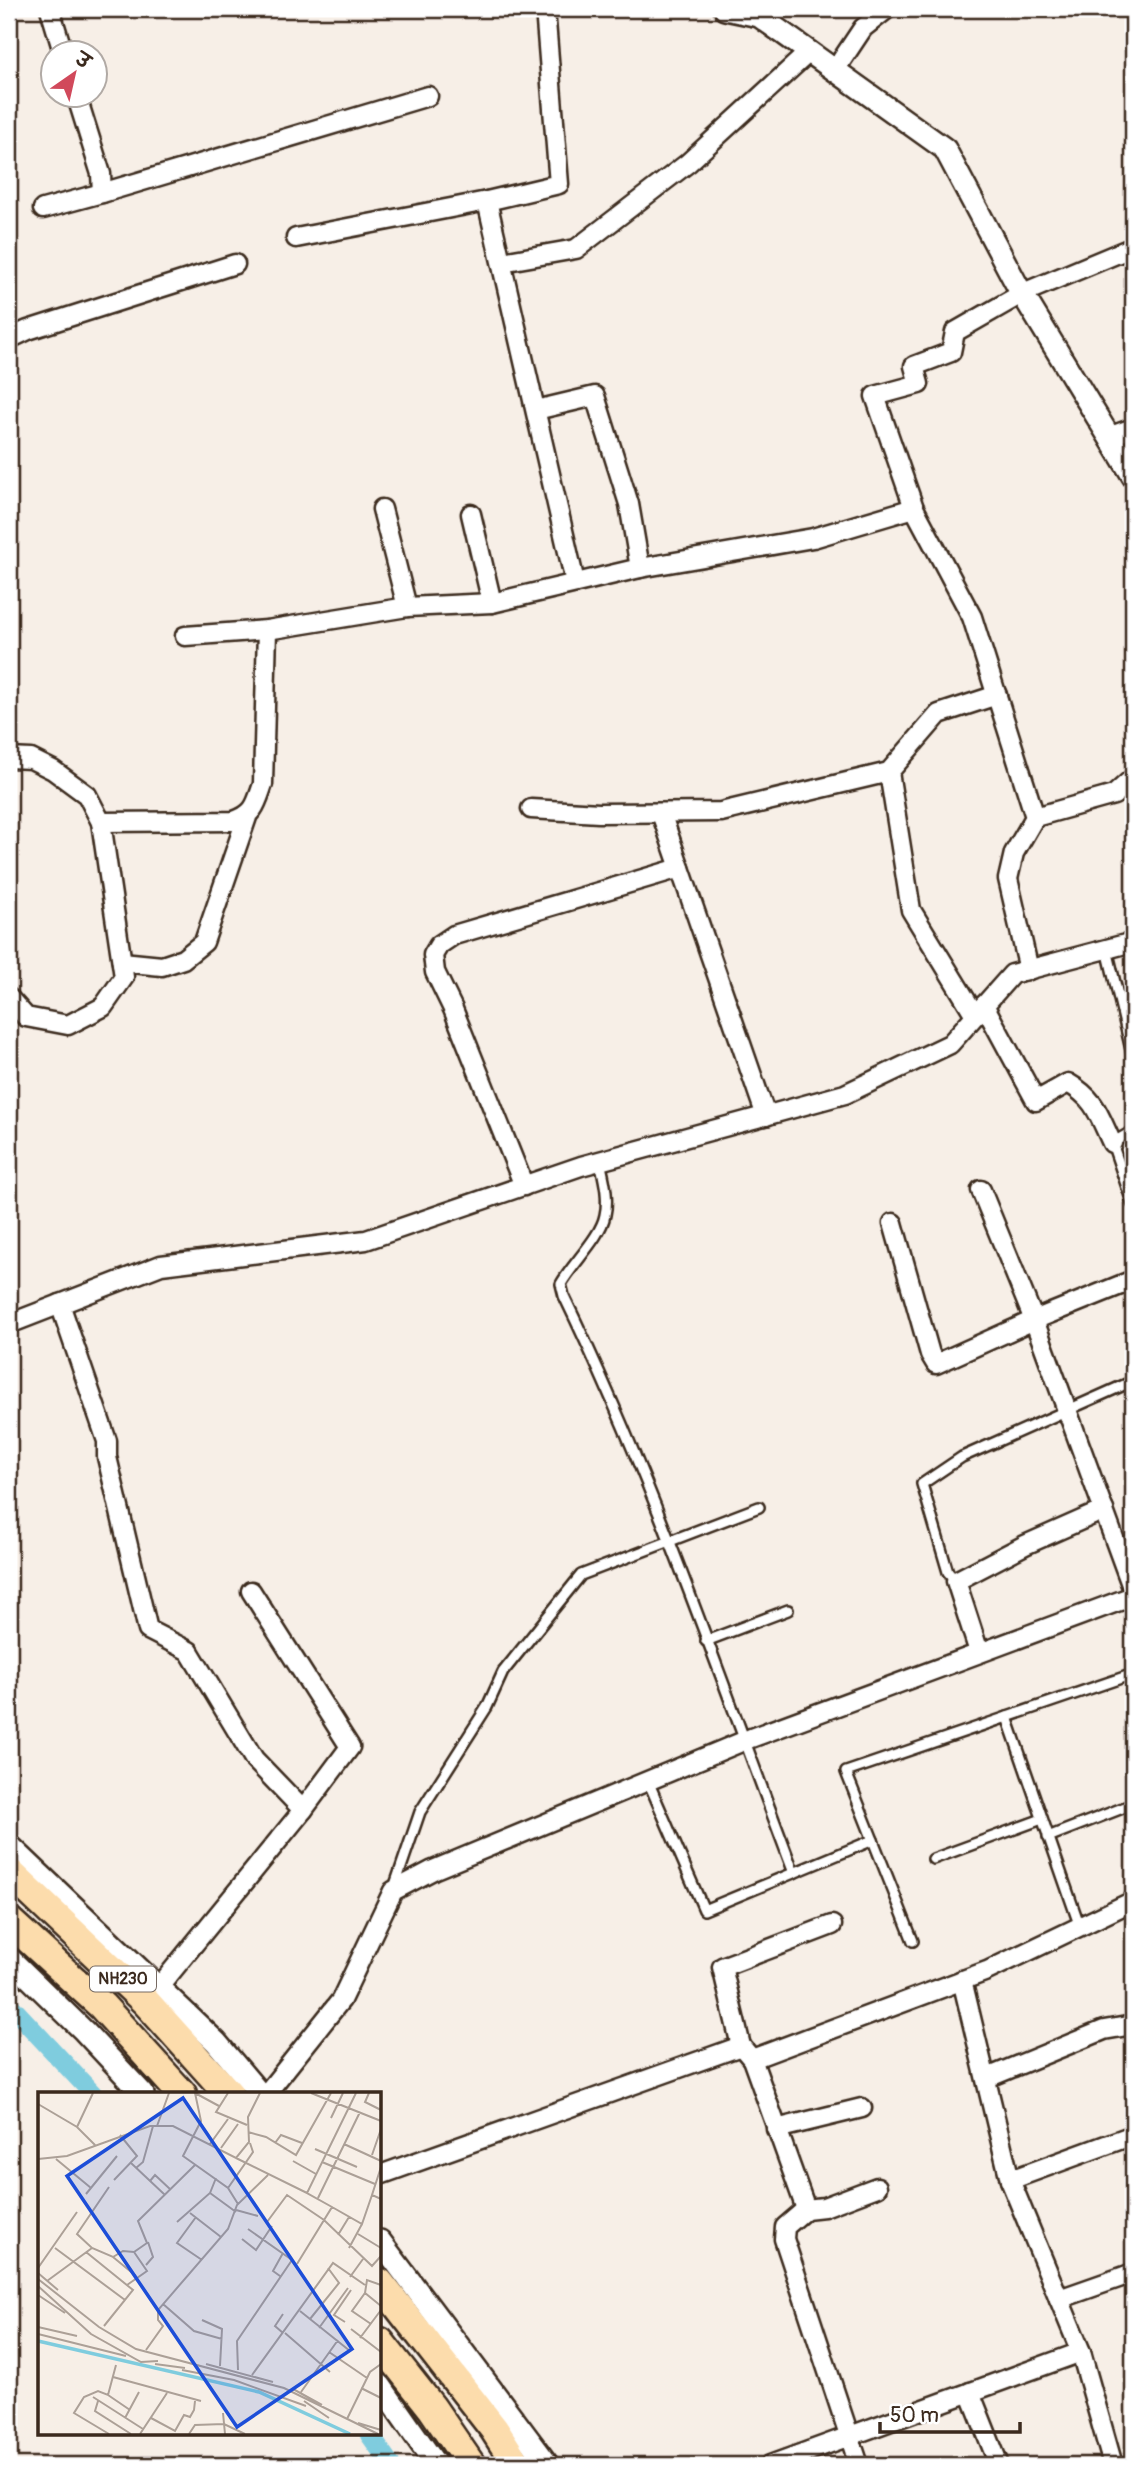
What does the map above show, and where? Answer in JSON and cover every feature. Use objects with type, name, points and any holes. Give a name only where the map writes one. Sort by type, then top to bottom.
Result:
[{"type":"highway","name":"NH230","points":[[9,1872],[146,2002],[227,2092]]},
{"type":"highway","name":"NH230","points":[[9,1921],[102,2006],[180,2092]]},
{"type":"highway","points":[[382,2286],[494,2429],[517,2465]]},
{"type":"highway","points":[[382,2345],[471,2465]]},
{"type":"street","points":[[50,9],[59,38]]},
{"type":"street","points":[[296,238],[488,201],[559,184],[545,9]]},
{"type":"street","points":[[725,9],[758,16],[945,149],[1023,293],[1133,476]]},
{"type":"street","points":[[835,70],[863,28],[887,9]]},
{"type":"street","points":[[502,262],[576,249],[688,163],[810,51]]},
{"type":"street","points":[[43,209],[428,96]]},
{"type":"street","points":[[80,108],[101,174],[102,193]]},
{"type":"street","points":[[488,201],[574,578]]},
{"type":"street","points":[[1035,817],[971,617],[914,509],[875,396],[919,384],[914,366],[951,352],[955,332],[1023,293],[1133,247]]},
{"type":"street","points":[[9,339],[28,330],[236,264]]},
{"type":"street","points":[[536,410],[595,396],[629,504],[640,568]]},
{"type":"street","points":[[1111,436],[1133,428]]},
{"type":"street","points":[[382,509],[407,607]]},
{"type":"street","points":[[185,636],[267,630],[407,607],[492,603],[640,568],[813,538],[914,509]]},
{"type":"street","points":[[471,514],[492,603]]},
{"type":"street","points":[[121,962],[162,966],[183,959],[204,942],[247,817],[255,807],[263,785],[267,630]]},
{"type":"street","points":[[530,809],[599,813],[721,813],[889,772],[939,714],[997,695]]},
{"type":"street","points":[[9,758],[31,759],[53,770],[87,794],[101,822],[124,977],[103,1007],[68,1025],[26,1017],[9,998]]},
{"type":"street","points":[[889,772],[911,910],[980,1010],[1036,1101],[1068,1083],[1085,1092],[1112,1143]]},
{"type":"street","points":[[1029,970],[1008,879],[1014,853],[1035,817],[1114,795],[1133,778]]},
{"type":"street","points":[[661,813],[766,1116]]},
{"type":"street","points":[[101,822],[234,821],[247,817]]},
{"type":"street","points":[[524,1186],[453,1009],[435,972],[433,955],[439,945],[454,935],[680,868]]},
{"type":"street","points":[[9,1324],[161,1265],[366,1240],[600,1161],[845,1094],[950,1044],[1012,974],[1133,942]]},
{"type":"street","points":[[981,1190],[1034,1320],[1133,1590]]},
{"type":"street","points":[[893,1223],[930,1354],[936,1364],[1133,1280]]},
{"type":"street","points":[[60,1304],[107,1441],[107,1457],[148,1630],[189,1651],[254,1759],[303,1811]]},
{"type":"street","points":[[979,1652],[956,1581],[1025,1545],[1104,1510]]},
{"type":"street","points":[[159,1987],[303,1811],[350,1747],[251,1591]]},
{"type":"street","points":[[265,2092],[341,2000],[393,1891],[433,1870],[744,1741],[1133,1596]]},
{"type":"street","points":[[9,1845],[216,2042],[261,2092]]},
{"type":"street","points":[[382,2174],[962,1980],[1133,1901]]},
{"type":"street","points":[[806,2209],[746,2053],[722,1967],[832,1925]]},
{"type":"street","points":[[9,1958],[84,2031],[141,2092]]},
{"type":"street","points":[[962,1980],[1010,2180],[1082,2352],[1113,2465]]},
{"type":"street","points":[[987,2078],[1104,2030],[1133,2025]]},
{"type":"street","points":[[776,2129],[862,2108]]},
{"type":"street","points":[[1010,2180],[1133,2134]]},
{"type":"street","points":[[859,2465],[784,2239],[785,2227],[806,2209],[824,2207],[877,2187]]},
{"type":"street","points":[[382,2244],[548,2465]]},
{"type":"street","points":[[1059,2299],[1133,2273]]},
{"type":"street","points":[[770,2465],[1082,2352]]},
{"type":"street","points":[[382,2388],[436,2465]]},
{"type":"street","points":[[970,2392],[999,2465]]},
{"type":"lane","points":[[1107,949],[1133,1058]]},
{"type":"lane","points":[[1133,1131],[1112,1143],[1133,1205]]},
{"type":"lane","points":[[600,1161],[606,1194],[605,1217],[561,1284],[564,1296],[602,1375],[669,1542],[794,1873]]},
{"type":"lane","points":[[956,1581],[947,1572],[922,1484],[962,1457],[1133,1381]]},
{"type":"lane","points":[[393,1891],[420,1812],[487,1707],[503,1672],[581,1575],[759,1507]]},
{"type":"lane","points":[[706,1641],[788,1610]]},
{"type":"lane","points":[[913,1941],[846,1772],[1133,1674]]},
{"type":"lane","points":[[1007,1717],[1080,1927]]},
{"type":"lane","points":[[648,1780],[704,1910],[873,1840]]},
{"type":"lane","points":[[1048,1837],[1133,1804]]},
{"type":"lane","points":[[933,1859],[1042,1819]]},
{"type":"waterway","points":[[9,2004],[91,2092]]},
{"type":"waterway","points":[[370,2436],[391,2465]]}]
